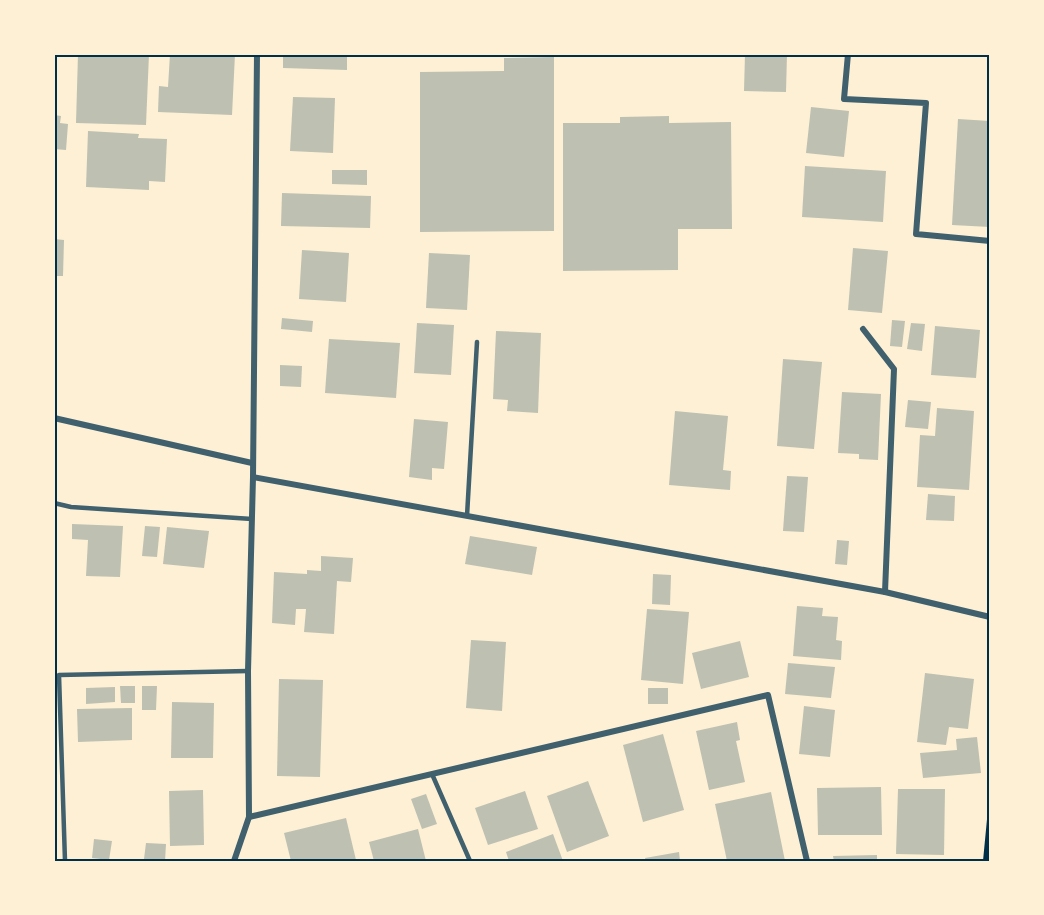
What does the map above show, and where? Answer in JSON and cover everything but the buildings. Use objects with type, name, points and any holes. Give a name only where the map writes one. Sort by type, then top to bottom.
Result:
[{"type":"street","points":[[234,861],[249,817],[248,671],[253,477],[257,54]]},
{"type":"street","points":[[848,54],[844,99],[926,102],[916,234],[990,242]]},
{"type":"street","points":[[862,329],[894,369],[885,592]]},
{"type":"street","points":[[54,418],[252,463]]},
{"type":"street","points":[[253,477],[885,592],[990,617]]},
{"type":"street","points":[[249,817],[768,695],[807,861]]},
{"type":"lane","points":[[467,516],[477,342]]},
{"type":"lane","points":[[54,503],[71,507],[252,519]]},
{"type":"lane","points":[[65,861],[59,675],[248,671]]},
{"type":"lane","points":[[432,774],[470,861]]},
{"type":"path","points":[[985,861],[990,808]]}]
